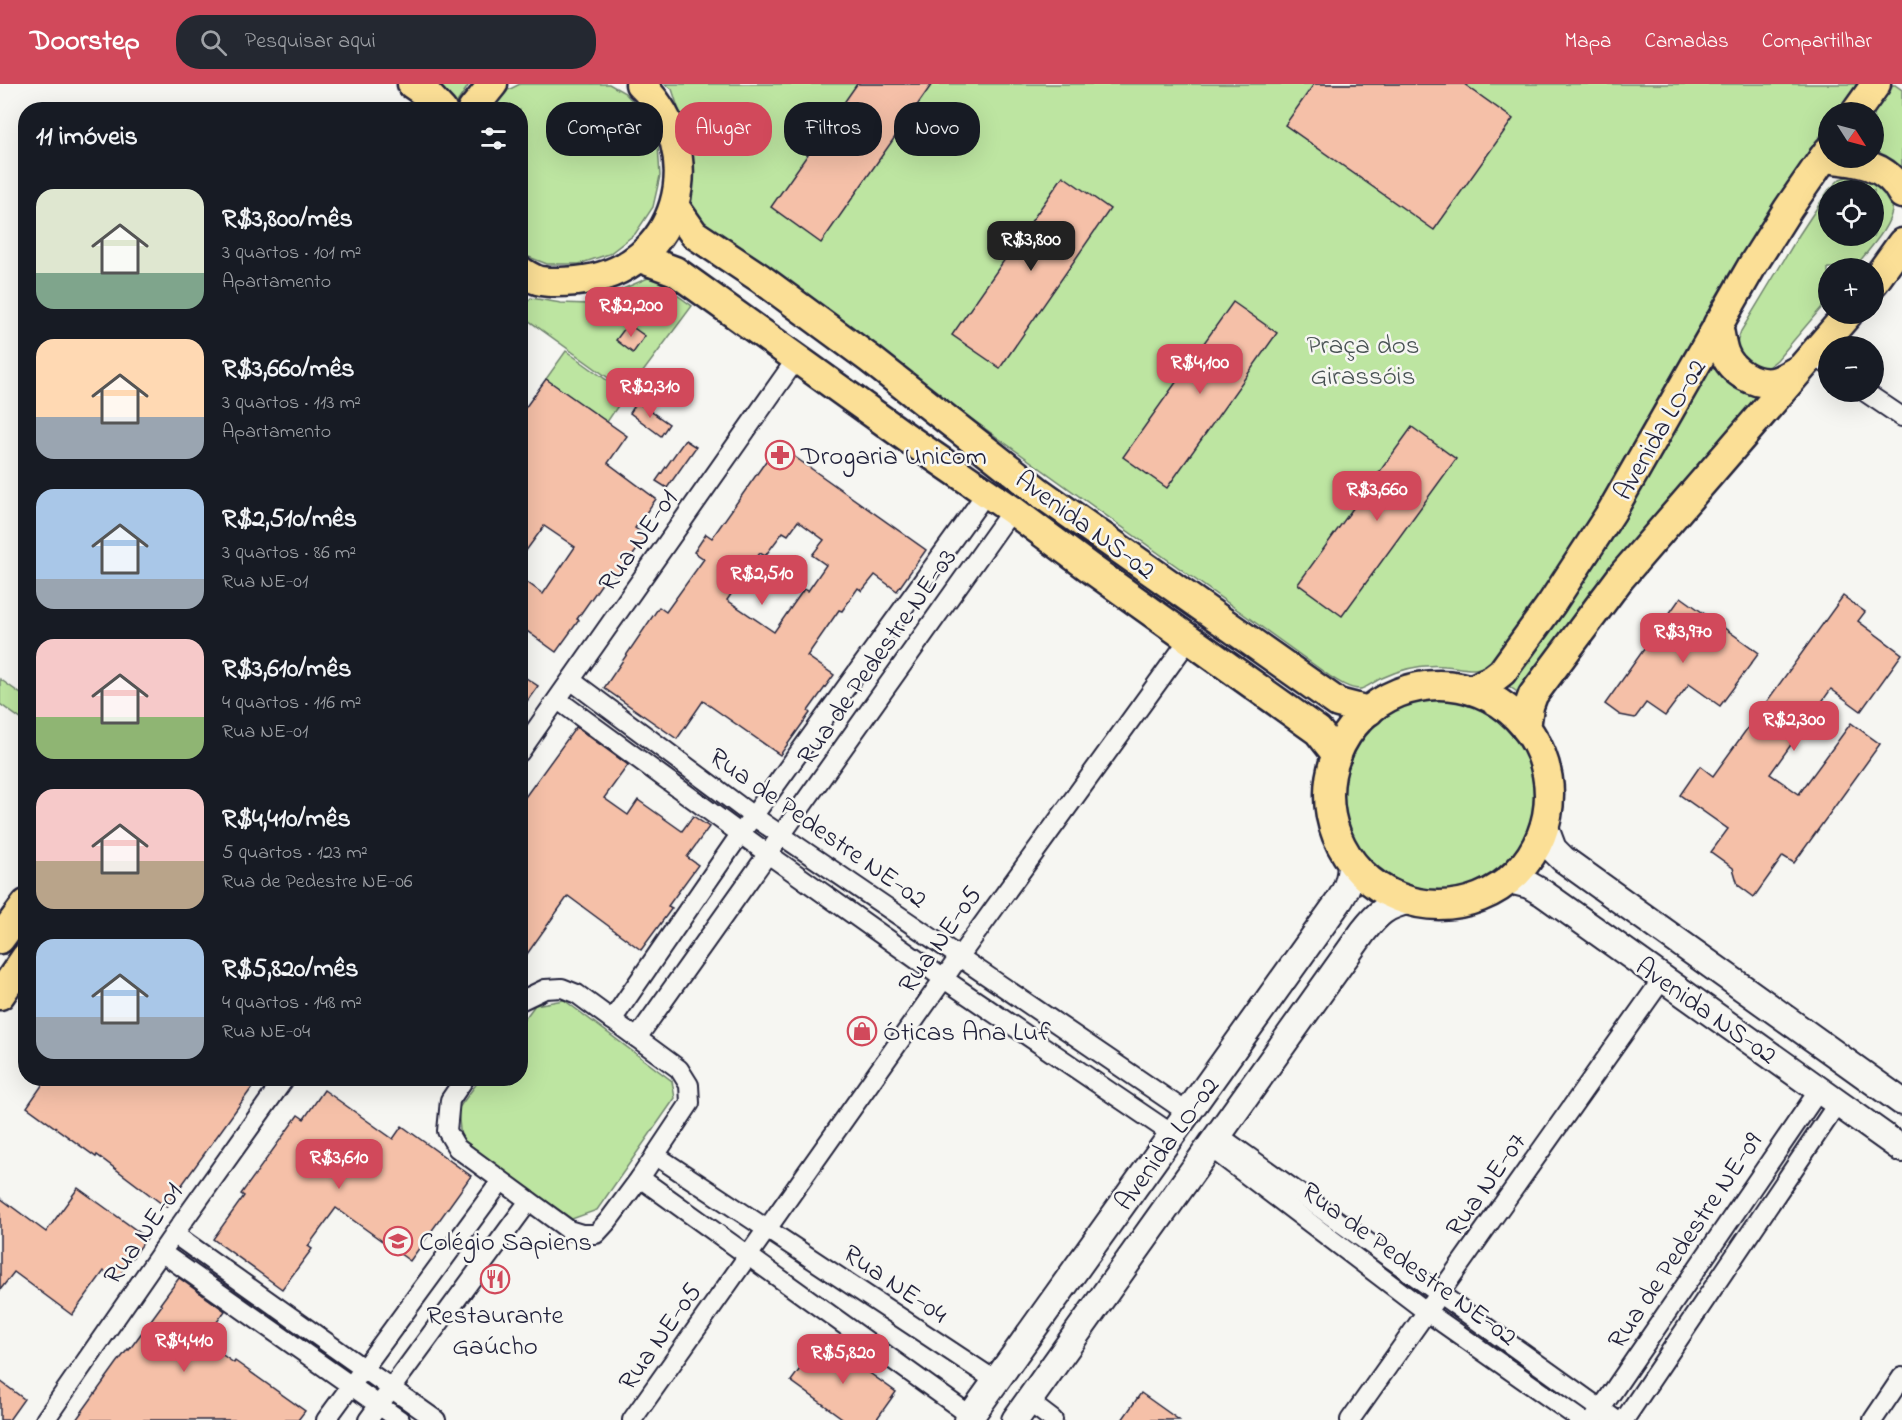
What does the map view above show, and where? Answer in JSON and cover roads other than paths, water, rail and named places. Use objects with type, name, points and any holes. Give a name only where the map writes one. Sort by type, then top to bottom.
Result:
[{"type":"main road","points":[[412,84],[435,102]]},
{"type":"main road","points":[[478,102],[493,84]]},
{"type":"main road","points":[[1863,102],[1876,84]]},
{"type":"main road","points":[[528,280],[566,282],[591,280],[617,271],[640,258],[664,231],[675,207],[679,187],[679,161],[668,121],[650,88]]},
{"type":"main road","name":"Avenida LO-02","points":[[1471,690],[1502,672],[1552,603],[1612,511],[1771,235],[1818,166]]},
{"type":"main road","points":[[1877,168],[1892,178],[1902,194]]},
{"type":"main road","name":"Avenida NS-02","points":[[675,207],[694,234],[760,278],[870,359],[1039,492],[1338,703],[1369,711]]},
{"type":"main road","points":[[1884,268],[1902,243]]},
{"type":"main road","name":"Avenida NS-02","points":[[640,258],[675,271],[910,440],[987,492],[1318,731],[1337,755]]},
{"type":"main road","points":[[1718,324],[1724,352],[1738,371],[1749,379],[1776,381],[1814,363]]},
{"type":"main road","name":"Avenida LO-02","points":[[1526,728],[1533,694],[1601,602],[1637,558],[1814,363],[1841,324]]},
{"type":"main road","points":[[1443,686],[1471,690],[1488,696],[1503,706],[1526,728],[1541,754],[1547,773],[1549,798],[1544,825],[1534,851],[1521,868],[1509,880],[1485,895],[1462,903],[1437,905],[1409,901],[1378,887],[1365,877],[1351,861],[1338,838],[1330,810],[1330,783],[1337,755],[1352,730],[1369,711],[1392,696],[1416,688],[1443,686]]},
{"type":"main road","points":[[0,939],[18,915]]},
{"type":"main road","points":[[0,995],[18,969]]},
{"type":"street","name":"Rua NE-01","points":[[528,741],[797,358]]},
{"type":"street","points":[[1880,402],[1902,417]]},
{"type":"street","name":"Rua de Pedestre NE-03","points":[[612,1020],[753,816],[987,492]]},
{"type":"street","name":"Rua de Pedestre NE-03","points":[[637,1038],[1012,510]]},
{"type":"street","name":"Rua NE-05","points":[[632,1420],[959,957],[1190,638]]},
{"type":"street","name":"Rua de Pedestre NE-02","points":[[572,681],[753,816],[1188,1113]]},
{"type":"street","name":"Rua de Pedestre NE-02","points":[[558,700],[944,979],[1172,1134]]},
{"type":"street","name":"Avenida NS-02","points":[[1544,825],[1553,849],[1563,859],[1902,1102]]},
{"type":"street","name":"Avenida LO-02","points":[[969,1418],[1341,898],[1349,882],[1351,861]]},
{"type":"street","name":"Avenida NS-02","points":[[1509,880],[1534,887],[1902,1149]]},
{"type":"street","name":"Avenida LO-02","points":[[1022,1411],[1366,928],[1388,907],[1409,901]]},
{"type":"street","name":"Rua NE-07","points":[[1350,1420],[1663,978]]},
{"type":"street","points":[[460,1086],[450,1100],[447,1131],[457,1148],[569,1230],[582,1234],[596,1233],[608,1221],[690,1103],[689,1085],[679,1069],[577,994],[562,988],[545,989],[528,997]]},
{"type":"street","name":"Rua NE-01","points":[[45,1420],[279,1086]]},
{"type":"street","name":"Rua de Pedestre NE-09","points":[[1597,1414],[1829,1096]]},
{"type":"street","name":"Rua de Pedestre NE-09","points":[[1624,1420],[1829,1096]]},
{"type":"street","name":"Rua de Pedestre NE-02","points":[[1214,1141],[1441,1293],[1597,1414],[1616,1420]]},
{"type":"street","name":"Rua de Pedestre NE-02","points":[[1214,1141],[1427,1312],[1581,1420]]},
{"type":"street","name":"Rua NE-04","points":[[655,1155],[996,1381]]},
{"type":"street","points":[[640,1178],[749,1255],[969,1418]]},
{"type":"street","points":[[326,1420],[501,1181]]},
{"type":"street","points":[[374,1413],[529,1201]]},
{"type":"street","points":[[174,1234],[436,1420]]},
{"type":"street","points":[[161,1252],[350,1385],[374,1413],[400,1420]]},
{"type":"street","points":[[1873,1420],[1902,1377]]},
{"type":"street","points":[[1022,1411],[1053,1420]]},
{"type":"place","name":"Drogaria Unicom","points":[[780,455]]},
{"type":"place","name":"Óticas Ana Luf","points":[[862,1031]]},
{"type":"place","name":"Colégio Sapiens","points":[[398,1241]]},
{"type":"place","name":"Restaurante Gaúcho","points":[[495,1279]]},
{"type":"park label","name":"Praça dos Girassóis","points":[[1363,360]]}]
